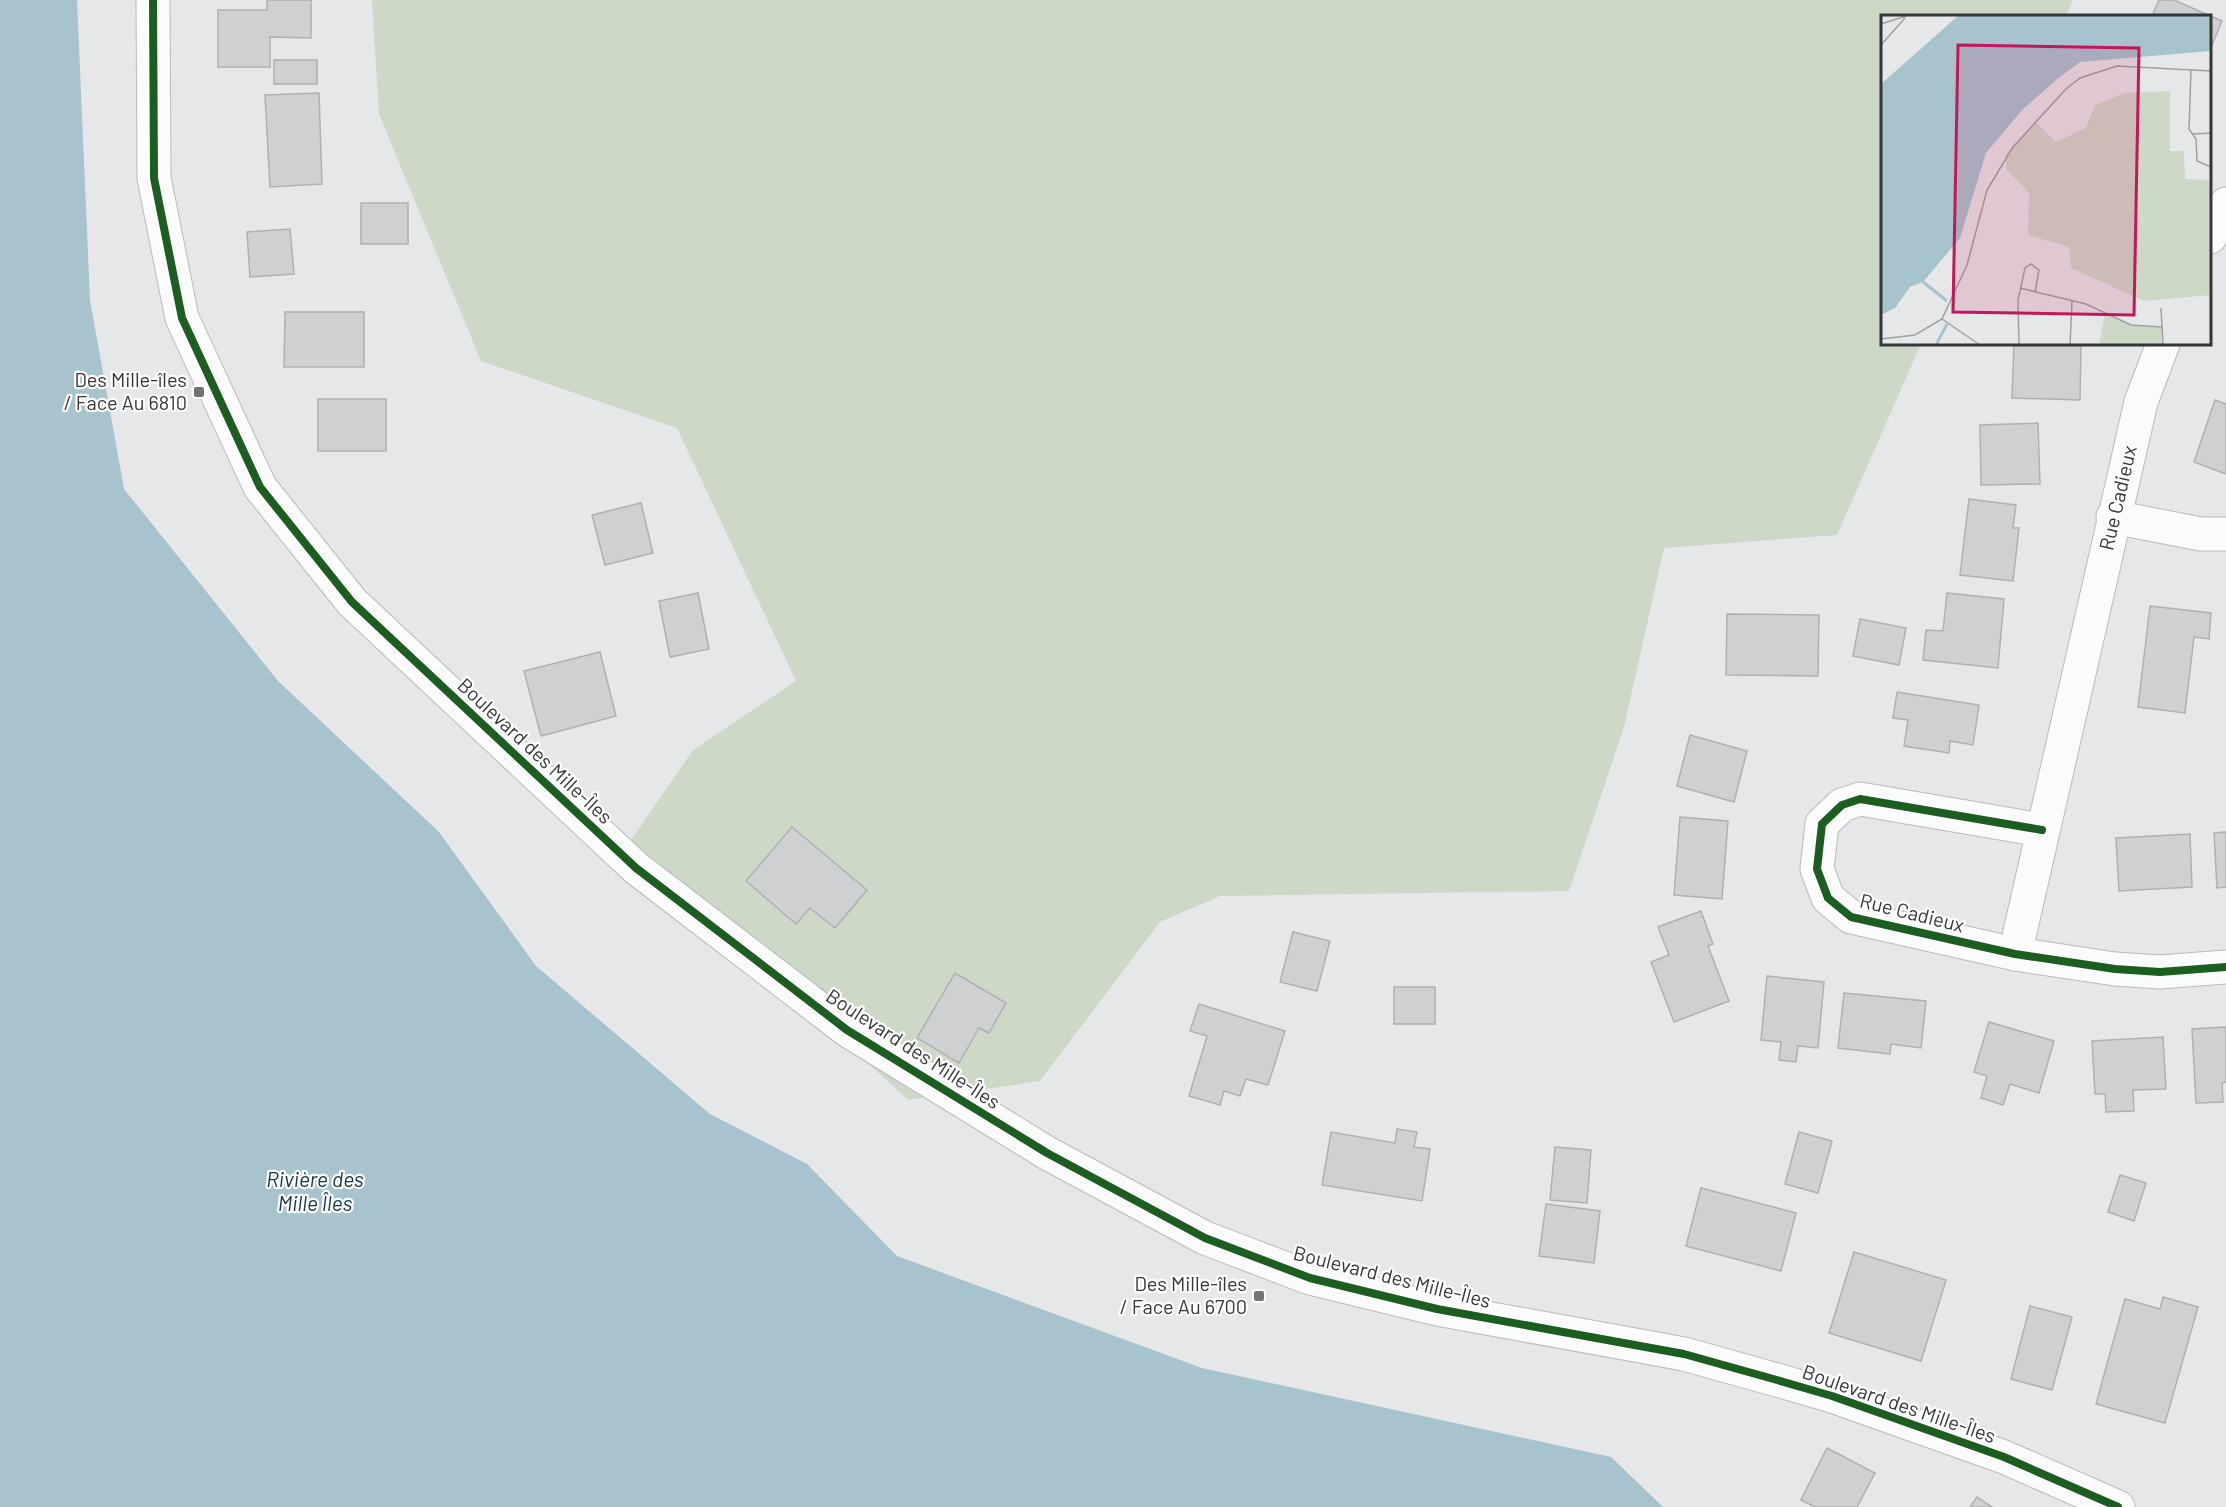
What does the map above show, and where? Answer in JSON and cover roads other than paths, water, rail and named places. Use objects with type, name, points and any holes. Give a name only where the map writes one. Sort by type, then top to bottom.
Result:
[{"type":"street","name":"Boulevard des Mille-Îles","points":[[153,0],[154,178],[182,318],[260,487],[352,602],[636,868],[829,1016],[1047,1154],[1216,1242],[1310,1278],[1437,1309],[1684,1354],[1832,1396],[2004,1457],[2118,1507]]},
{"type":"street","points":[[2211,235],[2226,204]]},
{"type":"street","name":"Rue Cadieux","points":[[2016,954],[2113,517],[2141,402],[2163,345]]},
{"type":"street","points":[[2113,517],[2201,534],[2226,534]]},
{"type":"street","name":"Rue Cadieux","points":[[2042,830],[1860,799],[1842,805],[1822,825],[1817,869],[1828,898],[1851,917],[2016,954],[2160,972],[2226,967]]},
{"type":"water","name":"Rivière des Mille Îles","points":[[0,0],[77,0],[90,300],[124,489],[278,681],[439,832],[536,966],[710,1114],[807,1164],[897,1256],[1202,1368],[1611,1457],[1663,1507],[0,1507]]},
{"type":"place","name":"Des Mille-îles / Face Au 6810","points":[[199,392]]},
{"type":"place","name":"Des Mille-îles / Face Au 6700","points":[[1259,1296]]}]
